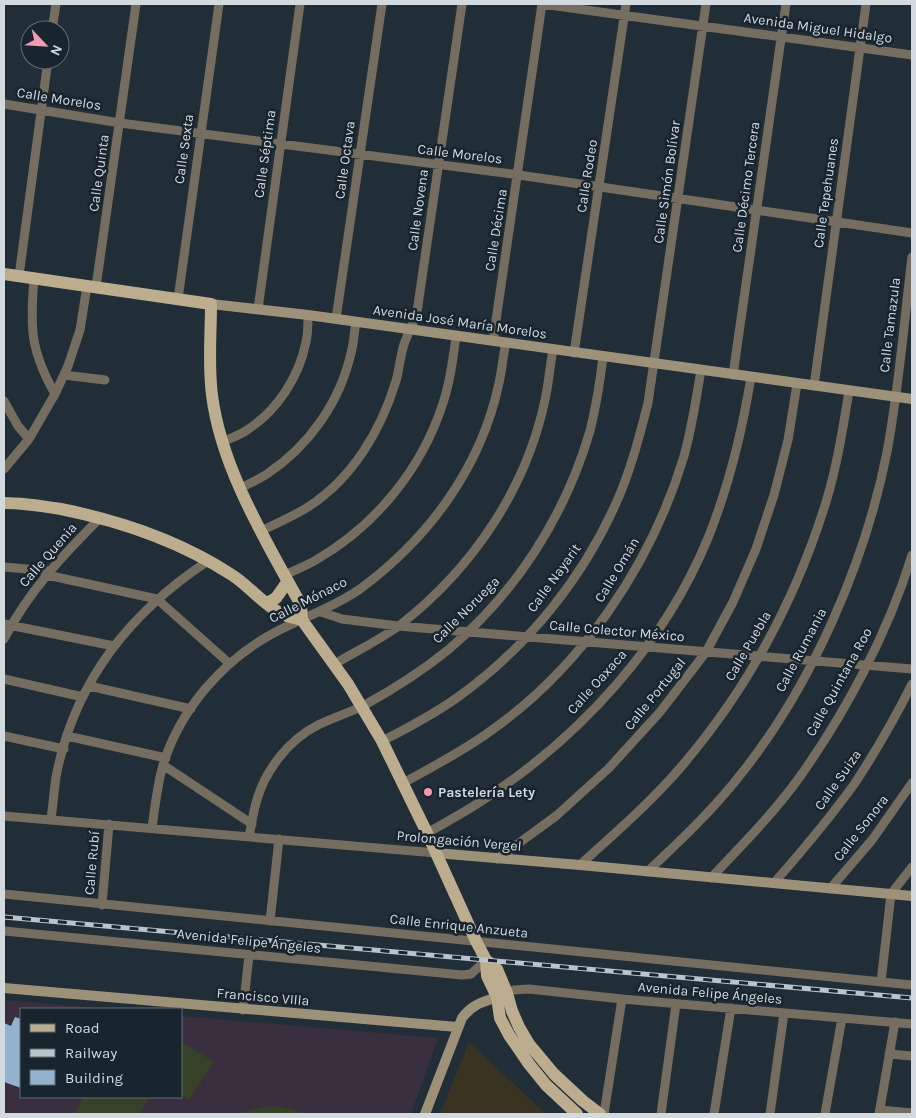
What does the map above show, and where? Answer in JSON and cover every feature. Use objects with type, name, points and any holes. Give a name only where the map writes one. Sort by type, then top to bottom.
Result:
[{"type":"main road","name":"Avenida José María Morelos","points":[[4,274],[211,304]]},
{"type":"main road","points":[[211,304],[212,394],[223,442],[240,488],[301,605],[302,620],[335,664],[382,741],[427,833],[476,942],[486,960],[497,968],[502,995],[500,1018],[513,1041],[546,1085],[577,1114]]},
{"type":"main road","points":[[4,503],[48,507],[101,517],[144,531],[186,549],[232,575],[280,614],[302,620]]},
{"type":"main road","points":[[267,603],[276,598],[286,578]]},
{"type":"main road","points":[[502,995],[530,1044],[568,1088],[600,1114]]},
{"type":"street","points":[[54,20],[56,4]]},
{"type":"street","name":"Calle Quinta","points":[[4,469],[29,439],[55,394],[80,330],[91,287],[120,123],[136,4]]},
{"type":"street","name":"Calle Sexta","points":[[178,299],[219,4]]},
{"type":"street","name":"Calle Séptima","points":[[258,309],[300,4]]},
{"type":"street","name":"Calle Octava","points":[[336,319],[382,4]]},
{"type":"street","name":"Calle Novena","points":[[261,531],[309,506],[332,488],[354,465],[370,442],[386,412],[403,347],[417,312],[462,4]]},
{"type":"street","name":"Avenida Miguel Hidalgo","points":[[542,4],[912,55]]},
{"type":"street","name":"Calle Décima","points":[[493,341],[519,175],[542,4]]},
{"type":"street","name":"Calle Rodeo","points":[[574,353],[626,4]]},
{"type":"street","name":"Calle Simón Bolívar","points":[[654,364],[706,4]]},
{"type":"street","name":"Calle Décimo Tercera","points":[[733,375],[786,4]]},
{"type":"street","name":"Calle Tepehuanes","points":[[814,386],[866,4]]},
{"type":"street","points":[[18,276],[47,70]]},
{"type":"street","name":"Calle Morelos","points":[[4,104],[120,123],[438,166],[519,175],[912,233]]},
{"type":"street","name":"Calle Tamazula","points":[[895,397],[912,256]]},
{"type":"street","points":[[34,278],[31,312],[34,343],[42,372],[55,394]]},
{"type":"street","name":"Avenida José María Morelos","points":[[211,304],[308,315],[912,399]]},
{"type":"street","points":[[223,442],[247,430],[268,413],[286,392],[298,368],[306,342],[308,315]]},
{"type":"street","points":[[240,488],[267,474],[291,456],[312,434],[330,409],[350,360],[356,322]]},
{"type":"street","points":[[286,578],[316,560],[358,530],[394,494],[414,466],[430,436],[443,404],[452,370],[456,336]]},
{"type":"street","name":"Calle Mónaco","points":[[152,828],[156,796],[165,761],[177,732],[190,709],[209,685],[230,664],[257,643],[321,612],[358,590],[392,564],[422,534],[448,501],[470,464],[487,425],[499,384],[506,342]]},
{"type":"street","points":[[335,664],[398,626],[434,596],[466,562],[493,525],[516,484],[534,441],[546,396],[553,350]]},
{"type":"street","name":"Calle Noruega","points":[[249,837],[256,803],[266,777],[279,758],[294,742],[316,726],[362,706],[422,670],[468,632],[501,598],[526,566],[548,530],[576,471],[590,430],[599,391],[603,357]]},
{"type":"street","name":"Calle Nayarit","points":[[382,741],[422,720],[458,697],[492,670],[527,637],[553,607],[582,567],[603,530],[620,494],[637,447],[648,403],[654,364]]},
{"type":"street","name":"Calle Omán","points":[[403,783],[452,756],[513,714],[554,676],[585,642],[613,606],[656,531],[669,500],[684,456],[694,414],[701,370]]},
{"type":"street","points":[[64,375],[105,380]]},
{"type":"street","name":"Calle Oaxaca","points":[[427,833],[490,796],[526,770],[586,716],[610,691],[646,647],[675,604],[708,538],[724,496],[743,427],[751,377]]},
{"type":"street","name":"Calle Portugal","points":[[498,859],[556,816],[609,768],[660,712],[706,652],[733,602],[756,549],[774,495],[788,440],[797,384]]},
{"type":"street","name":"Calle Puebla","points":[[580,865],[681,768],[724,713],[759,656],[786,606],[808,554],[831,483],[840,446],[849,391]]},
{"type":"street","name":"Calle Rumania","points":[[647,872],[697,824],[742,774],[779,720],[813,661],[837,611],[858,559],[874,506],[886,452],[895,397]]},
{"type":"street","points":[[4,401],[18,426],[29,439]]},
{"type":"street","name":"Calle Quenia","points":[[4,639],[7,624],[48,573],[101,517]]},
{"type":"street","name":"Calle Quintana Roo","points":[[711,878],[757,830],[798,779],[835,723],[890,615],[912,555]]},
{"type":"street","points":[[51,819],[56,777],[67,736],[89,686],[114,646],[137,618],[182,578],[208,561]]},
{"type":"street","points":[[4,567],[48,573],[157,599],[230,664]]},
{"type":"street","name":"Calle Colector México","points":[[321,612],[342,619],[398,626],[912,669]]},
{"type":"street","points":[[7,624],[114,646]]},
{"type":"street","points":[[4,679],[83,697]]},
{"type":"street","name":"Calle Suiza","points":[[774,884],[816,835],[855,783],[889,728],[912,684]]},
{"type":"street","points":[[89,686],[190,709]]},
{"type":"street","points":[[4,736],[64,749]]},
{"type":"street","points":[[67,736],[165,761],[252,824]]},
{"type":"street","name":"Calle Sonora","points":[[830,889],[872,840],[912,783]]},
{"type":"street","name":"Prolongación Vergel","points":[[4,816],[580,865],[912,896]]},
{"type":"street","name":"Calle Rubí","points":[[102,904],[110,824]]},
{"type":"street","points":[[270,921],[279,839]]},
{"type":"street","points":[[882,982],[891,894],[912,867]]},
{"type":"street","name":"Calle Enrique Anzueta","points":[[4,894],[912,985]]},
{"type":"street","name":"Avenida Felipe Ángeles","points":[[4,931],[462,976],[471,974],[486,960]]},
{"type":"street","points":[[243,1010],[249,955]]},
{"type":"street","name":"Francisco VIlla","points":[[4,988],[457,1027]]},
{"type":"street","name":"Avenida Felipe Ángeles","points":[[502,995],[513,990],[529,989],[676,1004],[912,1024]]},
{"type":"street","points":[[425,1114],[457,1027],[469,1009],[478,1003],[502,995]]},
{"type":"street","points":[[604,1114],[622,999]]},
{"type":"street","points":[[661,1114],[676,1004]]},
{"type":"street","points":[[714,1114],[731,1008]]},
{"type":"street","points":[[770,1114],[784,1013]]},
{"type":"street","points":[[825,1114],[842,1018]]},
{"type":"street","points":[[894,1022],[879,1112],[912,1113]]},
{"type":"street","points":[[889,1054],[912,1056]]},
{"type":"shaded area","points":[[4,1000],[96,1008],[20,1008],[20,1098],[182,1098],[182,1016],[438,1038],[411,1114],[4,1114]]},
{"type":"shaded area","points":[[469,1042],[537,1106],[546,1114],[440,1114]]},
{"type":"green space","points":[[182,1042],[214,1062],[189,1100],[182,1096]]},
{"type":"green space","points":[[83,1098],[149,1098],[139,1114],[74,1114]]},
{"type":"green space","points":[[277,1106],[304,1114],[236,1114],[260,1108]]},
{"type":"building","points":[[15,1017],[20,1019],[20,1088],[4,1082],[4,1023],[11,1026]]},
{"type":"railway","points":[[4,917],[912,998]]},
{"type":"place","name":"Pastelería Lety","points":[[428,792]]}]
